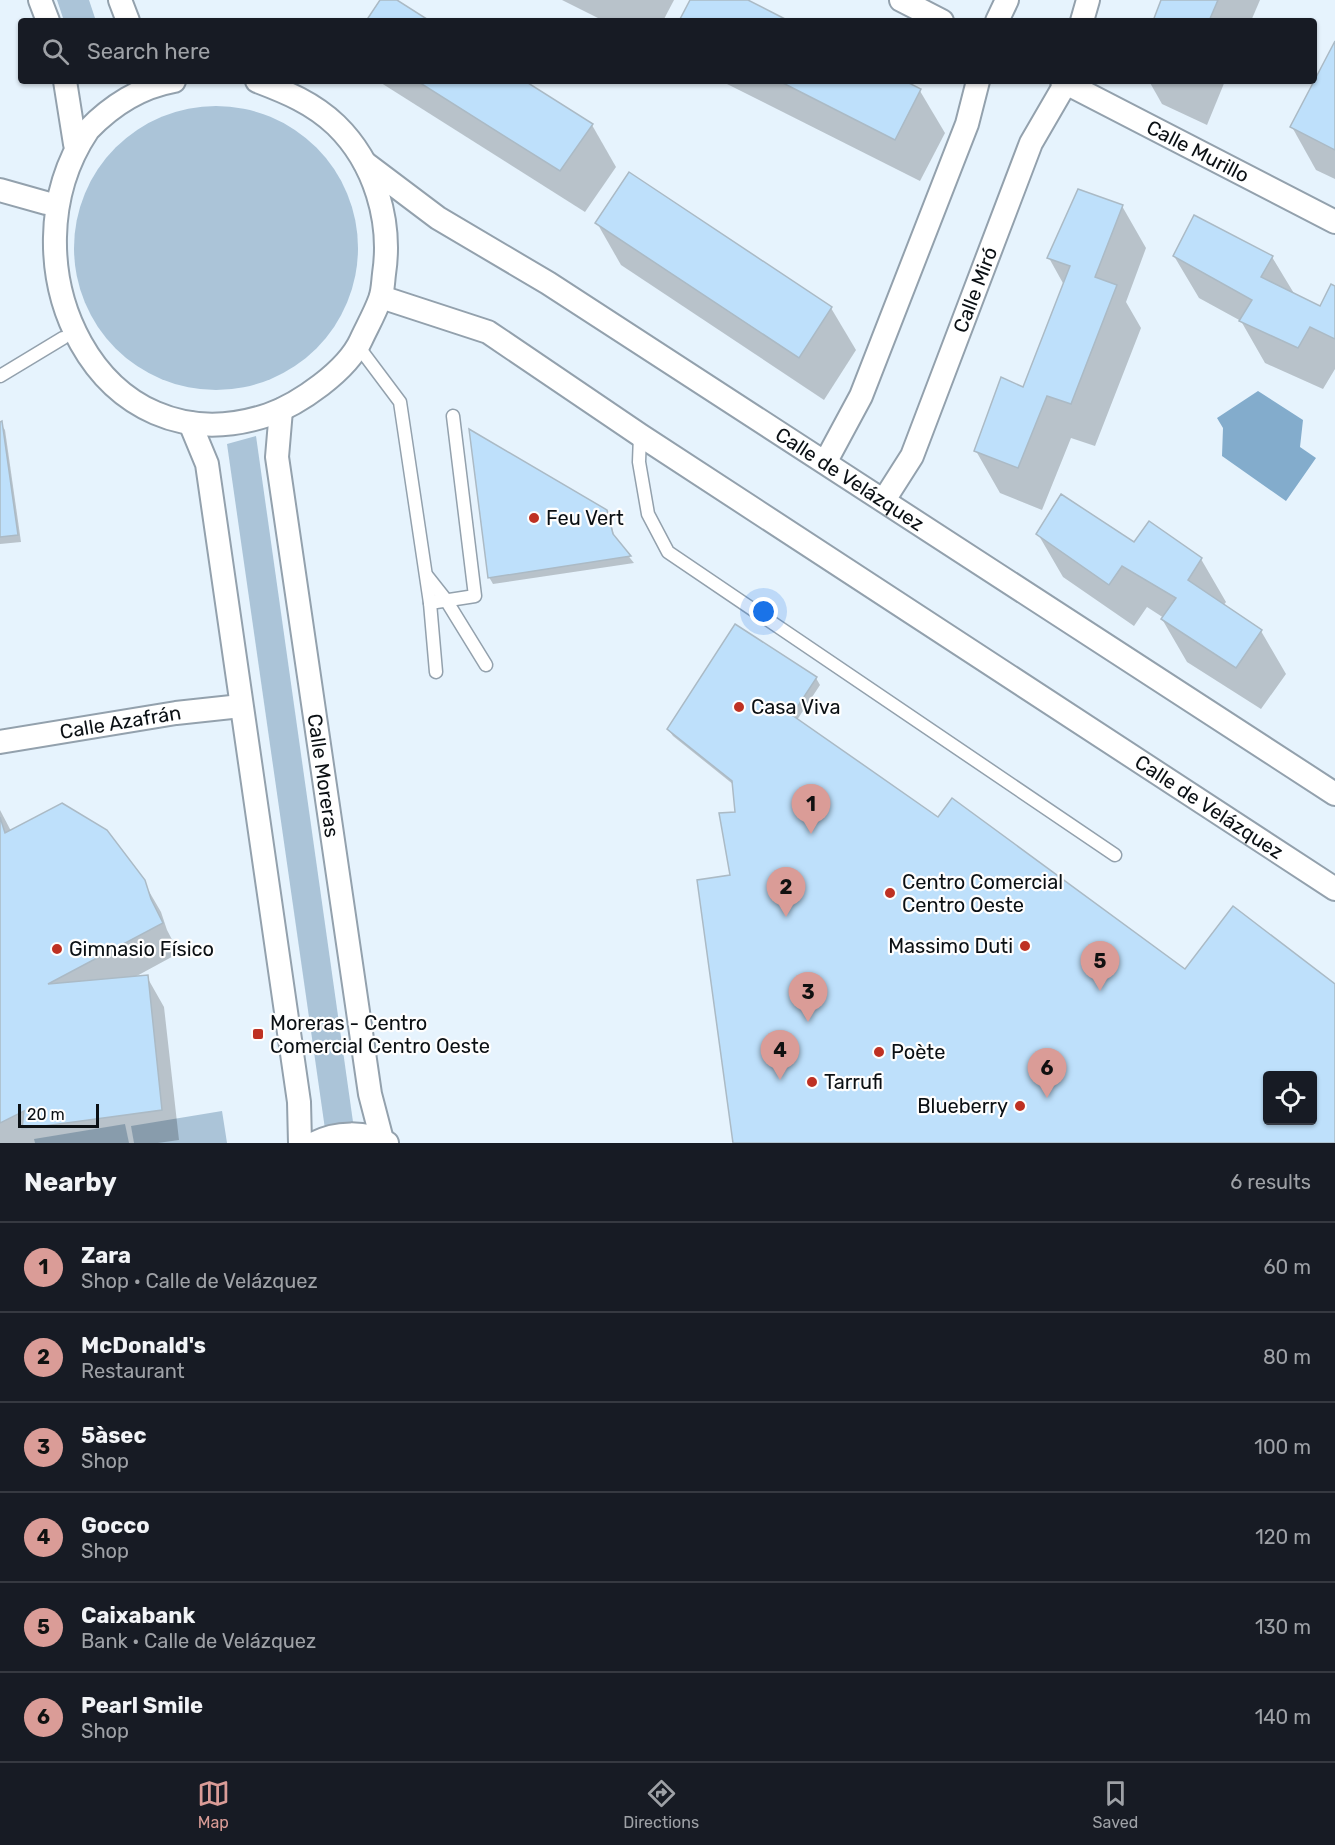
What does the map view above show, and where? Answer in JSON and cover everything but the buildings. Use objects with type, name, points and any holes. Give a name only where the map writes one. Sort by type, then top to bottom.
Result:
[{"type":"street","points":[[40,0],[47,18]]},
{"type":"street","points":[[120,0],[127,18]]},
{"type":"street","points":[[901,0],[936,18]]},
{"type":"street","points":[[998,18],[1007,0]]},
{"type":"street","points":[[1083,18],[1088,0]]},
{"type":"street","points":[[65,84],[75,144]]},
{"type":"street","points":[[160,84],[128,98],[99,118],[75,144],[58,172],[46,203],[39,249],[45,296],[63,338],[87,370],[117,395],[152,413],[190,423],[231,423],[252,420],[281,410],[324,384],[358,346],[381,297],[388,252],[382,206],[365,163],[336,125],[298,97],[265,84]]},
{"type":"street","points":[[826,461],[861,396],[967,124],[977,84]]},
{"type":"street","name":"Calle Miró","points":[[884,500],[912,456],[1031,144],[1064,84]]},
{"type":"street","name":"Calle Murillo","points":[[1069,84],[1335,222]]},
{"type":"street","name":"Calle de Velázquez","points":[[365,163],[438,218],[548,283],[826,461],[1335,794]]},
{"type":"street","points":[[0,190],[46,203]]},
{"type":"street","name":"Calle de Velázquez","points":[[381,297],[488,332],[640,435],[1335,889]]},
{"type":"street","name":"Calle Moreras","points":[[281,410],[277,457],[370,1094],[384,1142]]},
{"type":"street","points":[[190,423],[207,464],[299,1102],[300,1143]]},
{"type":"street","name":"Calle Azafrán","points":[[0,742],[176,713],[241,706]]},
{"type":"street","points":[[315,1143],[325,1138],[354,1134],[384,1142]]},
{"type":"lane","points":[[0,376],[63,338]]},
{"type":"lane","points":[[358,346],[400,402],[430,603],[436,672]]},
{"type":"lane","points":[[430,603],[475,596],[453,416]]},
{"type":"lane","points":[[640,435],[639,462],[648,514],[668,552],[1115,855]]},
{"type":"lane","points":[[426,574],[446,600],[486,665]]},
{"type":"shaded area","points":[[57,0],[89,0],[95,18],[63,18]]},
{"type":"shaded area","points":[[230,106],[271,116],[295,130],[317,147],[334,169],[348,193],[356,220],[358,248],[356,276],[348,303],[334,327],[317,349],[295,366],[271,380],[244,388],[202,390],[161,380],[137,366],[115,349],[98,327],[84,303],[76,276],[74,234],[84,193],[98,169],[115,147],[137,130],[161,116],[188,108]]},
{"type":"shaded area","points":[[1258,391],[1303,420],[1300,447],[1316,458],[1286,501],[1222,456],[1223,428],[1217,418]]},
{"type":"shaded area","points":[[256,436],[356,1143],[327,1143],[227,444]]},
{"type":"shaded area","points":[[222,1111],[227,1143],[134,1143],[131,1126]]},
{"type":"shaded area","points":[[125,1124],[129,1143],[35,1143],[34,1139]]},
{"type":"place","name":"Feu Vert","points":[[534,518]]},
{"type":"place","name":"Casa Viva","points":[[739,707]]},
{"type":"place","name":"Zara","points":[[811,834]]},
{"type":"place","name":"Centro Comercial Centro Oeste","points":[[890,893]]},
{"type":"place","name":"McDonald's","points":[[786,917]]},
{"type":"place","name":"Massimo Duti","points":[[1025,946]]},
{"type":"place","name":"Gimnasio Físico","points":[[57,949]]},
{"type":"place","name":"Caixabank","points":[[1100,991]]},
{"type":"place","name":"5àsec","points":[[808,1022]]},
{"type":"place","name":"Moreras - Centro Comercial Centro Oeste","points":[[258,1034]]},
{"type":"place","name":"Poète","points":[[879,1052]]},
{"type":"place","name":"Gocco","points":[[780,1080]]},
{"type":"place","name":"Tarrufi","points":[[812,1082]]},
{"type":"place","name":"Pearl Smile","points":[[1047,1098]]},
{"type":"place","name":"Blueberry","points":[[1020,1106]]}]
